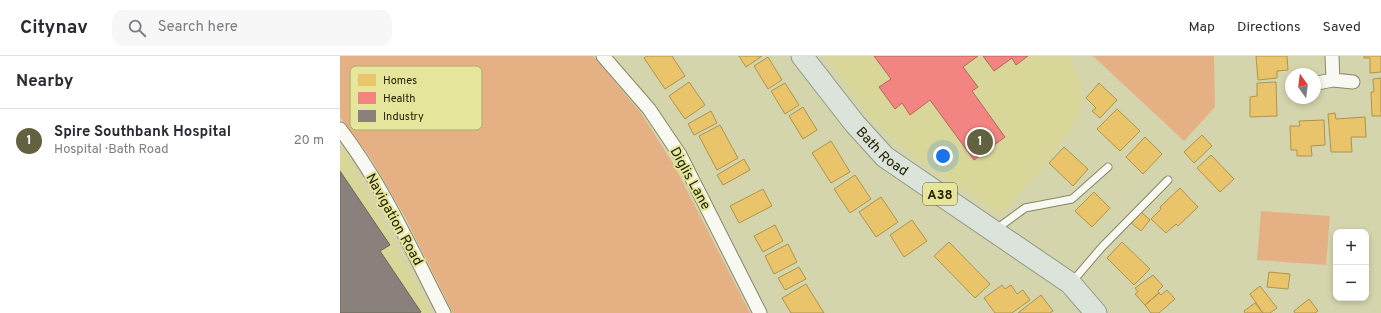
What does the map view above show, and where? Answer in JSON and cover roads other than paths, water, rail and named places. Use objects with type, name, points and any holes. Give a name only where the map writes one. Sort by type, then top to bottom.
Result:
[{"type":"main road","name":"Bath Road","points":[[802,56],[855,124],[885,157],[995,230],[1070,283],[1096,313]]},
{"type":"street","name":"Diglis Lane","points":[[603,56],[649,109],[680,155],[760,313]]},
{"type":"street","points":[[1332,56],[1333,80]]},
{"type":"street","points":[[1321,82],[1333,80],[1353,82]]},
{"type":"street","name":"Navigation Road","points":[[340,129],[355,148],[388,204],[444,313]]},
{"type":"lane","points":[[995,230],[1025,208],[1072,199],[1108,167]]},
{"type":"lane","points":[[1070,283],[1102,247],[1168,180]]},
{"type":"place","name":"Spire Southbank Hospital","points":[[980,142]]}]
